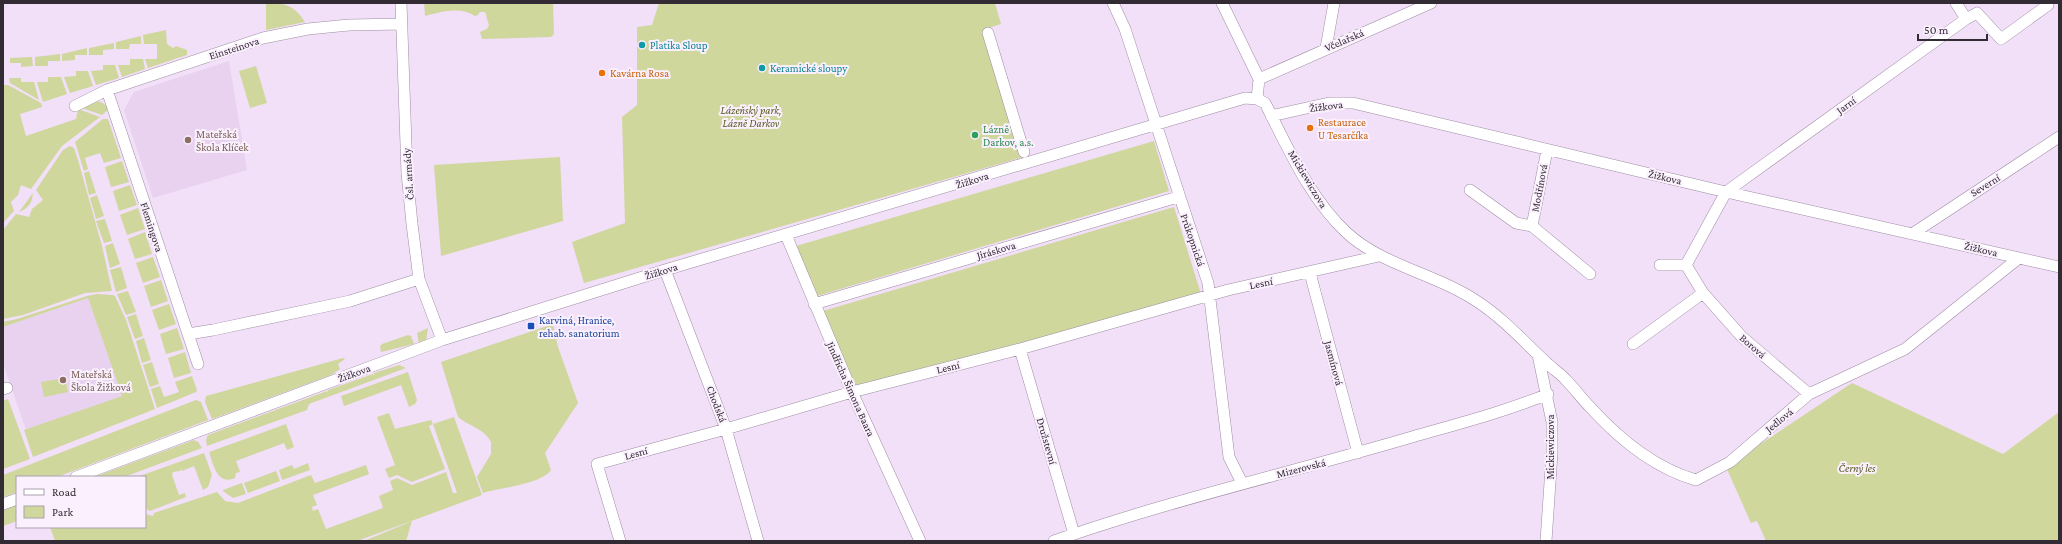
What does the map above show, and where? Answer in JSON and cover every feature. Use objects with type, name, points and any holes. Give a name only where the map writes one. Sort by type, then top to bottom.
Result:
[{"type":"street","name":"Čsl. armády","points":[[401,3],[407,173],[419,279],[442,340]]},
{"type":"street","name":"Průkopnická","points":[[1113,3],[1125,29],[1211,296],[1229,456],[1242,483]]},
{"type":"street","points":[[1222,3],[1259,79],[1257,99]]},
{"type":"street","points":[[1326,48],[1334,3]]},
{"type":"street","name":"Včelařská","points":[[1259,79],[1326,48],[1431,3]]},
{"type":"street","points":[[1956,3],[1966,19],[1977,13],[2001,39],[2048,5]]},
{"type":"street","name":"Jarní","points":[[1726,192],[1966,19]]},
{"type":"street","name":"Einsteinova","points":[[75,106],[107,90],[263,38],[315,28],[402,24]]},
{"type":"street","points":[[988,33],[1024,152]]},
{"type":"street","name":"Flemingova","points":[[107,90],[198,364]]},
{"type":"street","name":"Žižkova","points":[[79,476],[442,340],[665,270],[1156,126],[1246,98],[1257,99]]},
{"type":"street","name":"Mickiewiczova","points":[[1257,99],[1265,104],[1321,204],[1348,234],[1379,256],[1452,286],[1478,302],[1513,329],[1549,365]]},
{"type":"street","name":"Žižkova","points":[[1271,116],[1329,103],[1353,103],[1726,192],[2059,267]]},
{"type":"street","name":"Severní","points":[[1912,234],[2059,137]]},
{"type":"street","name":"Modřínová","points":[[1532,226],[1546,150]]},
{"type":"street","name":"Modřínová","points":[[1470,190],[1516,223],[1532,226],[1590,274]]},
{"type":"street","points":[[1660,265],[1686,265],[1726,192]]},
{"type":"street","name":"Jiráskova","points":[[814,304],[1178,196]]},
{"type":"street","name":"Jindřicha Šimona Baara","points":[[786,235],[852,392],[920,541]]},
{"type":"street","name":"Lesní","points":[[620,541],[597,464],[726,429],[852,392],[1020,349],[1228,290],[1310,273],[1379,256]]},
{"type":"street","name":"Jedlová","points":[[1549,365],[1566,379],[1611,429],[1641,454],[1683,476],[1696,480],[1730,462],[1809,394],[1905,349],[2019,258]]},
{"type":"street","name":"Borová","points":[[1686,265],[1703,293],[1742,337],[1809,394]]},
{"type":"street","name":"Chodská","points":[[665,270],[726,429],[758,541]]},
{"type":"street","name":"Jasmínová","points":[[1310,273],[1358,453]]},
{"type":"street","points":[[188,334],[350,301],[419,279]]},
{"type":"street","points":[[1633,344],[1703,293]]},
{"type":"street","name":"Družstevní","points":[[1020,349],[1074,534]]},
{"type":"street","name":"Mickiewiczova","points":[[1538,355],[1548,394],[1552,422],[1552,453],[1546,541]]},
{"type":"street","name":"Mizerovská","points":[[1054,541],[1242,483],[1358,453],[1459,423],[1548,394]]},
{"type":"street","points":[[3,504],[16,499]]},
{"type":"shaded area","name":"Mateřská Škola Klíček","points":[[229,61],[247,170],[153,198],[124,110],[134,92]]},
{"type":"shaded area","name":"Mateřská Škola Žižková","points":[[88,298],[122,396],[26,430],[3,363],[3,327]]},
{"type":"green space","points":[[266,3],[288,6],[297,12],[305,22],[266,30]]},
{"type":"green space","points":[[424,3],[553,3],[554,34],[551,37],[482,39],[480,32],[487,29],[489,25],[485,12],[480,12],[475,16],[463,11],[450,11],[425,16]]},
{"type":"green space","name":"Lázeňský park, Lázně Darkov","points":[[659,3],[995,3],[1001,24],[989,28],[1027,156],[584,283],[572,242],[625,223],[622,117],[637,105],[637,27],[652,25]]},
{"type":"green space","points":[[166,30],[167,44],[173,48],[176,46],[187,50],[187,55],[148,68],[145,59],[157,59],[157,44],[144,44],[143,35]]},
{"type":"green space","points":[[141,36],[141,44],[130,44],[129,49],[116,49],[116,42]]},
{"type":"green space","points":[[114,43],[114,49],[103,50],[103,55],[89,55],[89,48]]},
{"type":"green space","points":[[87,48],[87,55],[75,55],[75,60],[62,61],[62,54]]},
{"type":"green space","points":[[60,54],[60,61],[48,61],[48,66],[35,66],[35,57]]},
{"type":"green space","points":[[32,57],[33,66],[21,67],[21,63],[10,63],[10,58]]},
{"type":"green space","points":[[130,59],[143,59],[145,69],[122,77],[118,65],[130,65]]},
{"type":"green space","points":[[103,65],[115,65],[119,78],[96,85],[91,71],[103,70]]},
{"type":"green space","points":[[256,66],[267,103],[250,108],[239,71]]},
{"type":"green space","points":[[76,71],[88,71],[93,86],[70,93],[64,77],[76,76]]},
{"type":"green space","points":[[48,77],[61,77],[67,94],[43,102],[37,82],[48,82]]},
{"type":"green space","points":[[9,78],[21,78],[21,82],[34,82],[39,100],[10,83]]},
{"type":"green space","points":[[3,85],[8,85],[41,103],[42,107],[20,114],[26,136],[76,119],[78,109],[100,117],[62,146],[31,189],[21,185],[18,195],[11,202],[14,211],[3,223]]},
{"type":"green space","points":[[94,100],[103,103],[109,109],[102,115],[79,107]]},
{"type":"green space","points":[[103,119],[108,119],[121,158],[104,163],[100,153],[85,158],[88,169],[84,171],[75,142]]},
{"type":"green space","points":[[1154,141],[1169,191],[817,296],[796,246]]},
{"type":"green space","points":[[70,146],[74,148],[78,160],[102,246],[112,291],[85,293],[23,315],[3,319],[3,230],[16,214],[29,217],[32,209],[43,200],[36,190],[63,150]]},
{"type":"green space","points":[[560,157],[563,221],[441,256],[434,165]]},
{"type":"green space","points":[[122,161],[129,182],[111,187],[105,167]]},
{"type":"green space","points":[[89,171],[96,193],[89,195],[84,173]]},
{"type":"green space","points":[[130,185],[137,205],[119,211],[113,191]]},
{"type":"green space","points":[[33,193],[32,200],[29,205],[19,212]]},
{"type":"green space","points":[[97,195],[104,216],[96,219],[90,198]]},
{"type":"green space","points":[[1174,207],[1201,294],[861,386],[853,385],[823,311]]},
{"type":"green space","points":[[138,208],[145,229],[127,235],[120,215]]},
{"type":"green space","points":[[105,219],[112,241],[104,243],[96,221]]},
{"type":"green space","points":[[145,232],[152,254],[135,259],[128,239]]},
{"type":"green space","points":[[113,243],[120,264],[110,268],[105,246]]},
{"type":"green space","points":[[153,257],[160,277],[143,283],[136,263]]},
{"type":"green space","points":[[121,267],[127,288],[116,292],[110,270]]},
{"type":"green space","points":[[161,280],[168,301],[151,307],[144,286]]},
{"type":"green space","points":[[128,291],[136,312],[126,315],[117,294]]},
{"type":"green space","points":[[97,294],[115,296],[126,320],[155,409],[33,457],[24,430],[122,396],[88,298],[3,327],[3,322]]},
{"type":"green space","points":[[169,304],[176,324],[159,330],[152,310]]},
{"type":"green space","points":[[136,314],[143,336],[135,339],[127,317]]},
{"type":"green space","points":[[553,324],[558,347],[578,403],[545,453],[551,470],[539,479],[520,485],[483,493],[477,477],[491,454],[491,442],[485,434],[458,417],[441,362]]},
{"type":"green space","points":[[177,328],[184,349],[166,354],[160,334]]},
{"type":"green space","points":[[428,328],[426,341],[419,344],[417,333]]},
{"type":"green space","points":[[408,335],[411,336],[414,344],[381,352],[380,346],[382,344]]},
{"type":"green space","points":[[144,338],[151,360],[142,363],[136,341]]},
{"type":"green space","points":[[185,352],[191,373],[174,378],[168,358]]},
{"type":"green space","points":[[343,358],[345,359],[338,364],[340,369],[331,375],[212,419],[205,402],[206,396]]},
{"type":"green space","points":[[152,362],[159,384],[150,387],[143,365]]},
{"type":"green space","points":[[399,365],[406,368],[309,404],[307,410],[207,446],[206,440],[208,435],[327,391],[328,393],[328,390],[373,374],[374,376],[374,373]]},
{"type":"green space","points":[[408,372],[417,400],[415,404],[409,407],[401,385],[344,406],[341,396]]},
{"type":"green space","points":[[192,376],[197,390],[196,392],[157,408],[151,389],[160,386],[164,397],[179,392],[175,382]]},
{"type":"green space","points":[[65,378],[68,392],[44,397],[41,382]]},
{"type":"green space","name":"Černý les","points":[[1852,383],[2003,454],[2059,412],[2059,541],[1766,541],[1757,521],[1751,523],[1726,467]]},
{"type":"green space","points":[[8,399],[30,459],[3,469],[3,401]]},
{"type":"green space","points":[[196,400],[201,402],[208,420],[60,476],[16,476],[16,492],[3,497],[3,475]]},
{"type":"green space","points":[[389,413],[395,429],[431,420],[433,424],[429,426],[445,469],[412,482],[397,475],[389,478],[385,469],[395,465],[377,417]]},
{"type":"green space","points":[[454,417],[482,495],[357,541],[55,541],[50,528],[146,528],[146,514],[153,516],[154,513],[217,492],[225,501],[238,503],[311,475],[315,483],[366,465],[369,474],[313,495],[317,505],[312,507],[313,511],[318,509],[326,529],[383,508],[379,496],[393,490],[390,481],[397,478],[412,485],[446,472],[453,493],[457,493],[433,424]]},
{"type":"green space","points":[[286,424],[294,447],[287,450],[284,443],[236,461],[240,472],[236,473],[235,478],[229,480],[220,476],[214,468],[209,452]]},
{"type":"green space","points":[[194,440],[198,442],[202,448],[127,476],[97,476]]},
{"type":"green space","points":[[204,453],[212,475],[208,487],[203,490],[194,466],[182,471],[181,469],[180,471],[173,472],[172,475],[179,495],[185,493],[186,497],[150,511],[146,509],[146,476],[140,476]]},
{"type":"green space","points":[[308,463],[310,470],[282,480],[279,470],[292,465],[294,469]]},
{"type":"green space","points":[[276,471],[280,481],[248,493],[244,483]]},
{"type":"green space","points":[[242,483],[246,494],[233,498],[223,491],[223,490]]},
{"type":"green space","points":[[16,505],[16,521],[3,526],[3,510]]},
{"type":"green space","points":[[412,521],[406,541],[364,541]]},
{"type":"place","name":"Platika Sloup","points":[[642,45]]},
{"type":"place","name":"Keramické sloupy","points":[[762,68]]},
{"type":"place","name":"Kavárna Rosa","points":[[602,73]]},
{"type":"place","name":"Restaurace U Tesarčíka","points":[[1310,128]]},
{"type":"place","name":"Lázně Darkov, a.s.","points":[[975,135]]},
{"type":"place","name":"Mateřská Škola Klíček","points":[[188,140]]},
{"type":"place","name":"Karviná, Hranice, rehab. sanatorium","points":[[531,326]]},
{"type":"place","name":"Mateřská Škola Žižková","points":[[63,380]]}]
